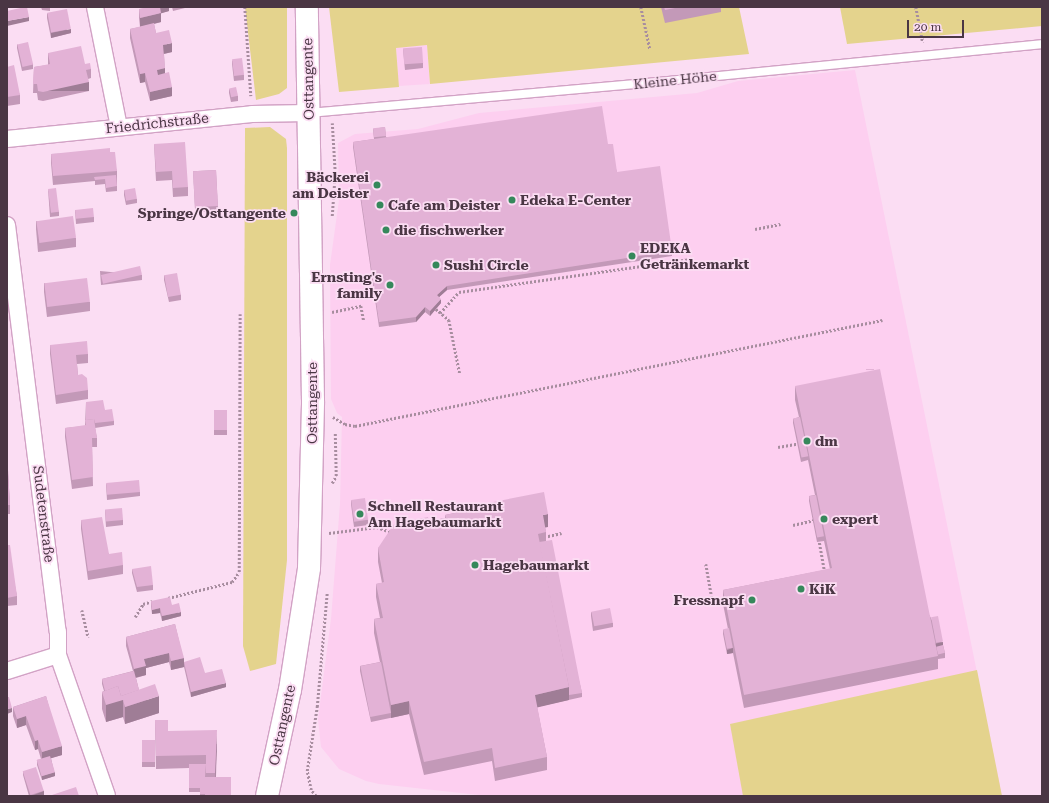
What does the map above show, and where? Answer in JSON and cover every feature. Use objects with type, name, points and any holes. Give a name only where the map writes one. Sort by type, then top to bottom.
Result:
[{"type":"street","points":[[95,7],[119,127]]},
{"type":"street","name":"Osttangente","points":[[267,796],[290,690],[309,568],[313,401],[307,7]]},
{"type":"street","name":"Friedrichstraße","points":[[7,139],[252,114],[308,113]]},
{"type":"street","name":"Sudetenstraße","points":[[7,225],[58,632],[58,655],[107,796]]},
{"type":"street","points":[[7,671],[58,655]]},
{"type":"lane","name":"Kleine Höhe","points":[[308,113],[1042,44]]},
{"type":"path","points":[[245,7],[252,114]]},
{"type":"path","points":[[641,7],[650,49]]},
{"type":"path","points":[[916,7],[925,56]]},
{"type":"path","points":[[756,229],[781,224]]},
{"type":"path","points":[[440,313],[458,292],[692,259]]},
{"type":"path","points":[[632,261],[633,267]]},
{"type":"path","points":[[327,313],[361,306],[364,321]]},
{"type":"path","points":[[436,309],[448,320],[460,374]]},
{"type":"path","points":[[165,598],[232,582],[239,572],[240,314]]},
{"type":"path","points":[[331,486],[336,476],[334,418],[355,426],[882,320]]},
{"type":"path","points":[[778,447],[804,442]]},
{"type":"path","points":[[815,520],[817,528]]},
{"type":"path","points":[[793,525],[820,520]]},
{"type":"path","points":[[329,526],[329,540]]},
{"type":"path","points":[[329,533],[377,527],[390,532],[397,531]]},
{"type":"path","points":[[544,537],[562,533]]},
{"type":"path","points":[[818,535],[827,579]]},
{"type":"path","points":[[706,564],[713,602],[728,599]]},
{"type":"path","points":[[316,796],[311,790],[307,771],[320,686],[328,589]]},
{"type":"path","points":[[135,617],[143,604],[158,600]]},
{"type":"path","points":[[82,610],[88,637]]},
{"type":"shaded area","points":[[245,7],[287,7],[287,88],[279,94],[256,100]]},
{"type":"shaded area","points":[[329,7],[739,7],[749,54],[430,84],[427,45],[396,48],[399,87],[339,92]]},
{"type":"shaded area","points":[[840,7],[1042,7],[1042,26],[847,44]]},
{"type":"shaded area","points":[[427,45],[430,84],[399,86],[396,47]]},
{"type":"shaded area","points":[[855,70],[1002,796],[488,796],[379,784],[366,781],[339,769],[321,747],[318,719],[331,619],[340,504],[342,417],[337,413],[331,399],[330,265],[339,200],[338,143],[355,134],[418,129],[479,113],[697,93],[738,81]]},
{"type":"shaded area","points":[[270,127],[286,139],[287,148],[287,560],[276,664],[250,671],[243,646],[245,128]]},
{"type":"shaded area","points":[[977,670],[1002,796],[743,796],[730,724]]},
{"type":"building","points":[[27,7],[29,17],[7,21],[7,11]]},
{"type":"building","points":[[160,7],[161,13],[140,18],[139,9]]},
{"type":"building","points":[[664,7],[680,7],[665,10]]},
{"type":"building","points":[[67,9],[71,29],[51,32],[47,13]]},
{"type":"building","points":[[154,23],[156,33],[169,30],[172,43],[163,45],[165,68],[157,70],[158,75],[169,72],[172,87],[150,92],[145,73],[140,74],[130,29]]},
{"type":"building","points":[[28,42],[33,64],[22,67],[17,44]]},
{"type":"building","points":[[81,46],[85,64],[90,63],[91,69],[86,70],[89,82],[43,92],[38,91],[37,84],[33,84],[34,67],[50,64],[48,53]]},
{"type":"building","points":[[422,47],[423,63],[404,64],[403,48]]},
{"type":"building","points":[[242,58],[244,75],[234,76],[232,59]]},
{"type":"building","points":[[14,65],[20,95],[7,97],[7,67]]},
{"type":"building","points":[[236,87],[238,96],[231,97],[229,89]]},
{"type":"building","name":"Edeka E-Center","points":[[602,106],[608,144],[613,144],[617,172],[660,166],[672,251],[447,286],[437,295],[441,299],[430,311],[425,307],[416,317],[379,322],[353,142]]},
{"type":"building","points":[[385,127],[386,136],[374,137],[373,128]]},
{"type":"building","points":[[185,142],[188,187],[173,188],[172,171],[156,172],[154,144]]},
{"type":"building","points":[[110,148],[110,152],[115,152],[117,171],[53,176],[51,154]]},
{"type":"building","points":[[216,170],[218,206],[195,207],[193,171]]},
{"type":"building","points":[[116,175],[117,186],[106,188],[105,179],[95,180],[94,177]]},
{"type":"building","points":[[56,188],[59,212],[51,213],[48,189]]},
{"type":"building","points":[[135,188],[137,199],[126,201],[124,190]]},
{"type":"building","points":[[93,208],[94,217],[76,219],[75,210]]},
{"type":"building","points":[[73,216],[76,238],[39,243],[36,221]]},
{"type":"building","points":[[140,266],[142,275],[103,284],[101,275]]},
{"type":"building","points":[[177,273],[181,295],[168,297],[164,275]]},
{"type":"building","points":[[87,278],[90,302],[47,307],[44,283]]},
{"type":"building","points":[[87,341],[88,354],[76,355],[78,375],[82,374],[87,378],[88,390],[56,395],[50,345]]},
{"type":"building","points":[[880,369],[938,656],[744,695],[723,590],[832,568],[795,386]]},
{"type":"building","points":[[103,400],[105,410],[112,409],[114,421],[95,423],[94,419],[86,420],[86,402]]},
{"type":"building","points":[[214,410],[227,410],[227,430],[214,430]]},
{"type":"building","points":[[800,417],[808,456],[801,458],[793,418]]},
{"type":"building","points":[[94,419],[97,438],[92,438],[93,477],[72,480],[65,428],[86,425],[85,420]]},
{"type":"building","points":[[7,453],[10,505],[7,505]]},
{"type":"building","points":[[139,480],[140,492],[107,495],[106,483]]},
{"type":"building","points":[[544,492],[548,514],[543,515],[546,532],[538,534],[569,687],[535,695],[547,757],[495,768],[492,748],[424,762],[409,701],[391,705],[374,619],[383,618],[376,584],[384,582],[378,548],[394,524],[428,517],[429,521],[446,518],[445,515],[479,508],[478,505]]},
{"type":"building","points":[[816,495],[824,536],[817,538],[809,496]]},
{"type":"building","name":"Schnell Restaurant Am Hagebaumarkt","points":[[365,498],[368,520],[354,522],[351,500]]},
{"type":"building","points":[[122,508],[123,520],[106,521],[105,509]]},
{"type":"building","points":[[102,517],[109,554],[122,552],[123,565],[88,571],[81,520]]},
{"type":"building","points":[[552,540],[582,693],[569,695],[569,687],[539,542]]},
{"type":"building","points":[[7,545],[10,545],[17,596],[7,598]]},
{"type":"building","points":[[151,566],[153,585],[137,587],[132,569]]},
{"type":"building","points":[[170,597],[172,605],[179,603],[181,612],[162,616],[160,608],[152,610],[151,601]]},
{"type":"building","points":[[610,608],[613,623],[594,626],[591,612]]},
{"type":"building","points":[[938,616],[943,642],[936,643],[931,617]]},
{"type":"building","points":[[175,624],[184,658],[171,661],[169,653],[144,659],[146,666],[134,669],[126,637]]},
{"type":"building","points":[[729,628],[733,648],[727,649],[723,629]]},
{"type":"building","points":[[943,645],[945,653],[938,654],[936,647]]},
{"type":"building","points":[[200,657],[205,673],[222,669],[226,683],[191,692],[184,662]]},
{"type":"building","points":[[381,662],[391,713],[370,717],[360,666]]},
{"type":"building","points":[[134,671],[139,690],[121,696],[118,686],[105,691],[102,679]]},
{"type":"building","points":[[155,684],[159,696],[125,707],[123,700],[106,705],[102,692],[118,686],[121,696]]},
{"type":"building","points":[[46,696],[62,746],[42,752],[38,740],[35,741],[26,716],[17,719],[13,707]]},
{"type":"building","points":[[7,697],[9,697],[12,708],[7,709]]},
{"type":"building","points":[[155,720],[168,720],[168,731],[217,730],[215,773],[206,773],[206,755],[156,756]]},
{"type":"building","points":[[142,740],[155,740],[155,762],[142,762]]},
{"type":"building","points":[[50,756],[55,772],[42,776],[37,760]]},
{"type":"building","points":[[189,764],[206,764],[205,794],[200,794],[200,788],[189,788]]},
{"type":"building","points":[[36,767],[44,791],[30,795],[23,771]]},
{"type":"building","points":[[205,777],[231,777],[231,796],[205,796]]},
{"type":"building","points":[[76,787],[79,796],[52,795]]},
{"type":"place","name":"Bäckerei am Deister","points":[[377,185]]},
{"type":"place","name":"Edeka E-Center","points":[[512,200]]},
{"type":"place","name":"Cafe am Deister","points":[[380,205]]},
{"type":"place","name":"Springe/Osttangente","points":[[294,213]]},
{"type":"place","name":"die fischwerker","points":[[386,230]]},
{"type":"place","name":"EDEKA Getränkemarkt","points":[[632,256]]},
{"type":"place","name":"Sushi Circle","points":[[436,265]]},
{"type":"place","name":"Ernsting's family","points":[[390,285]]},
{"type":"place","name":"dm","points":[[807,441]]},
{"type":"place","name":"Schnell Restaurant Am Hagebaumarkt","points":[[360,514]]},
{"type":"place","name":"expert","points":[[824,519]]},
{"type":"place","name":"Hagebaumarkt","points":[[475,565]]},
{"type":"place","name":"KiK","points":[[801,589]]},
{"type":"place","name":"Fressnapf","points":[[752,600]]}]
